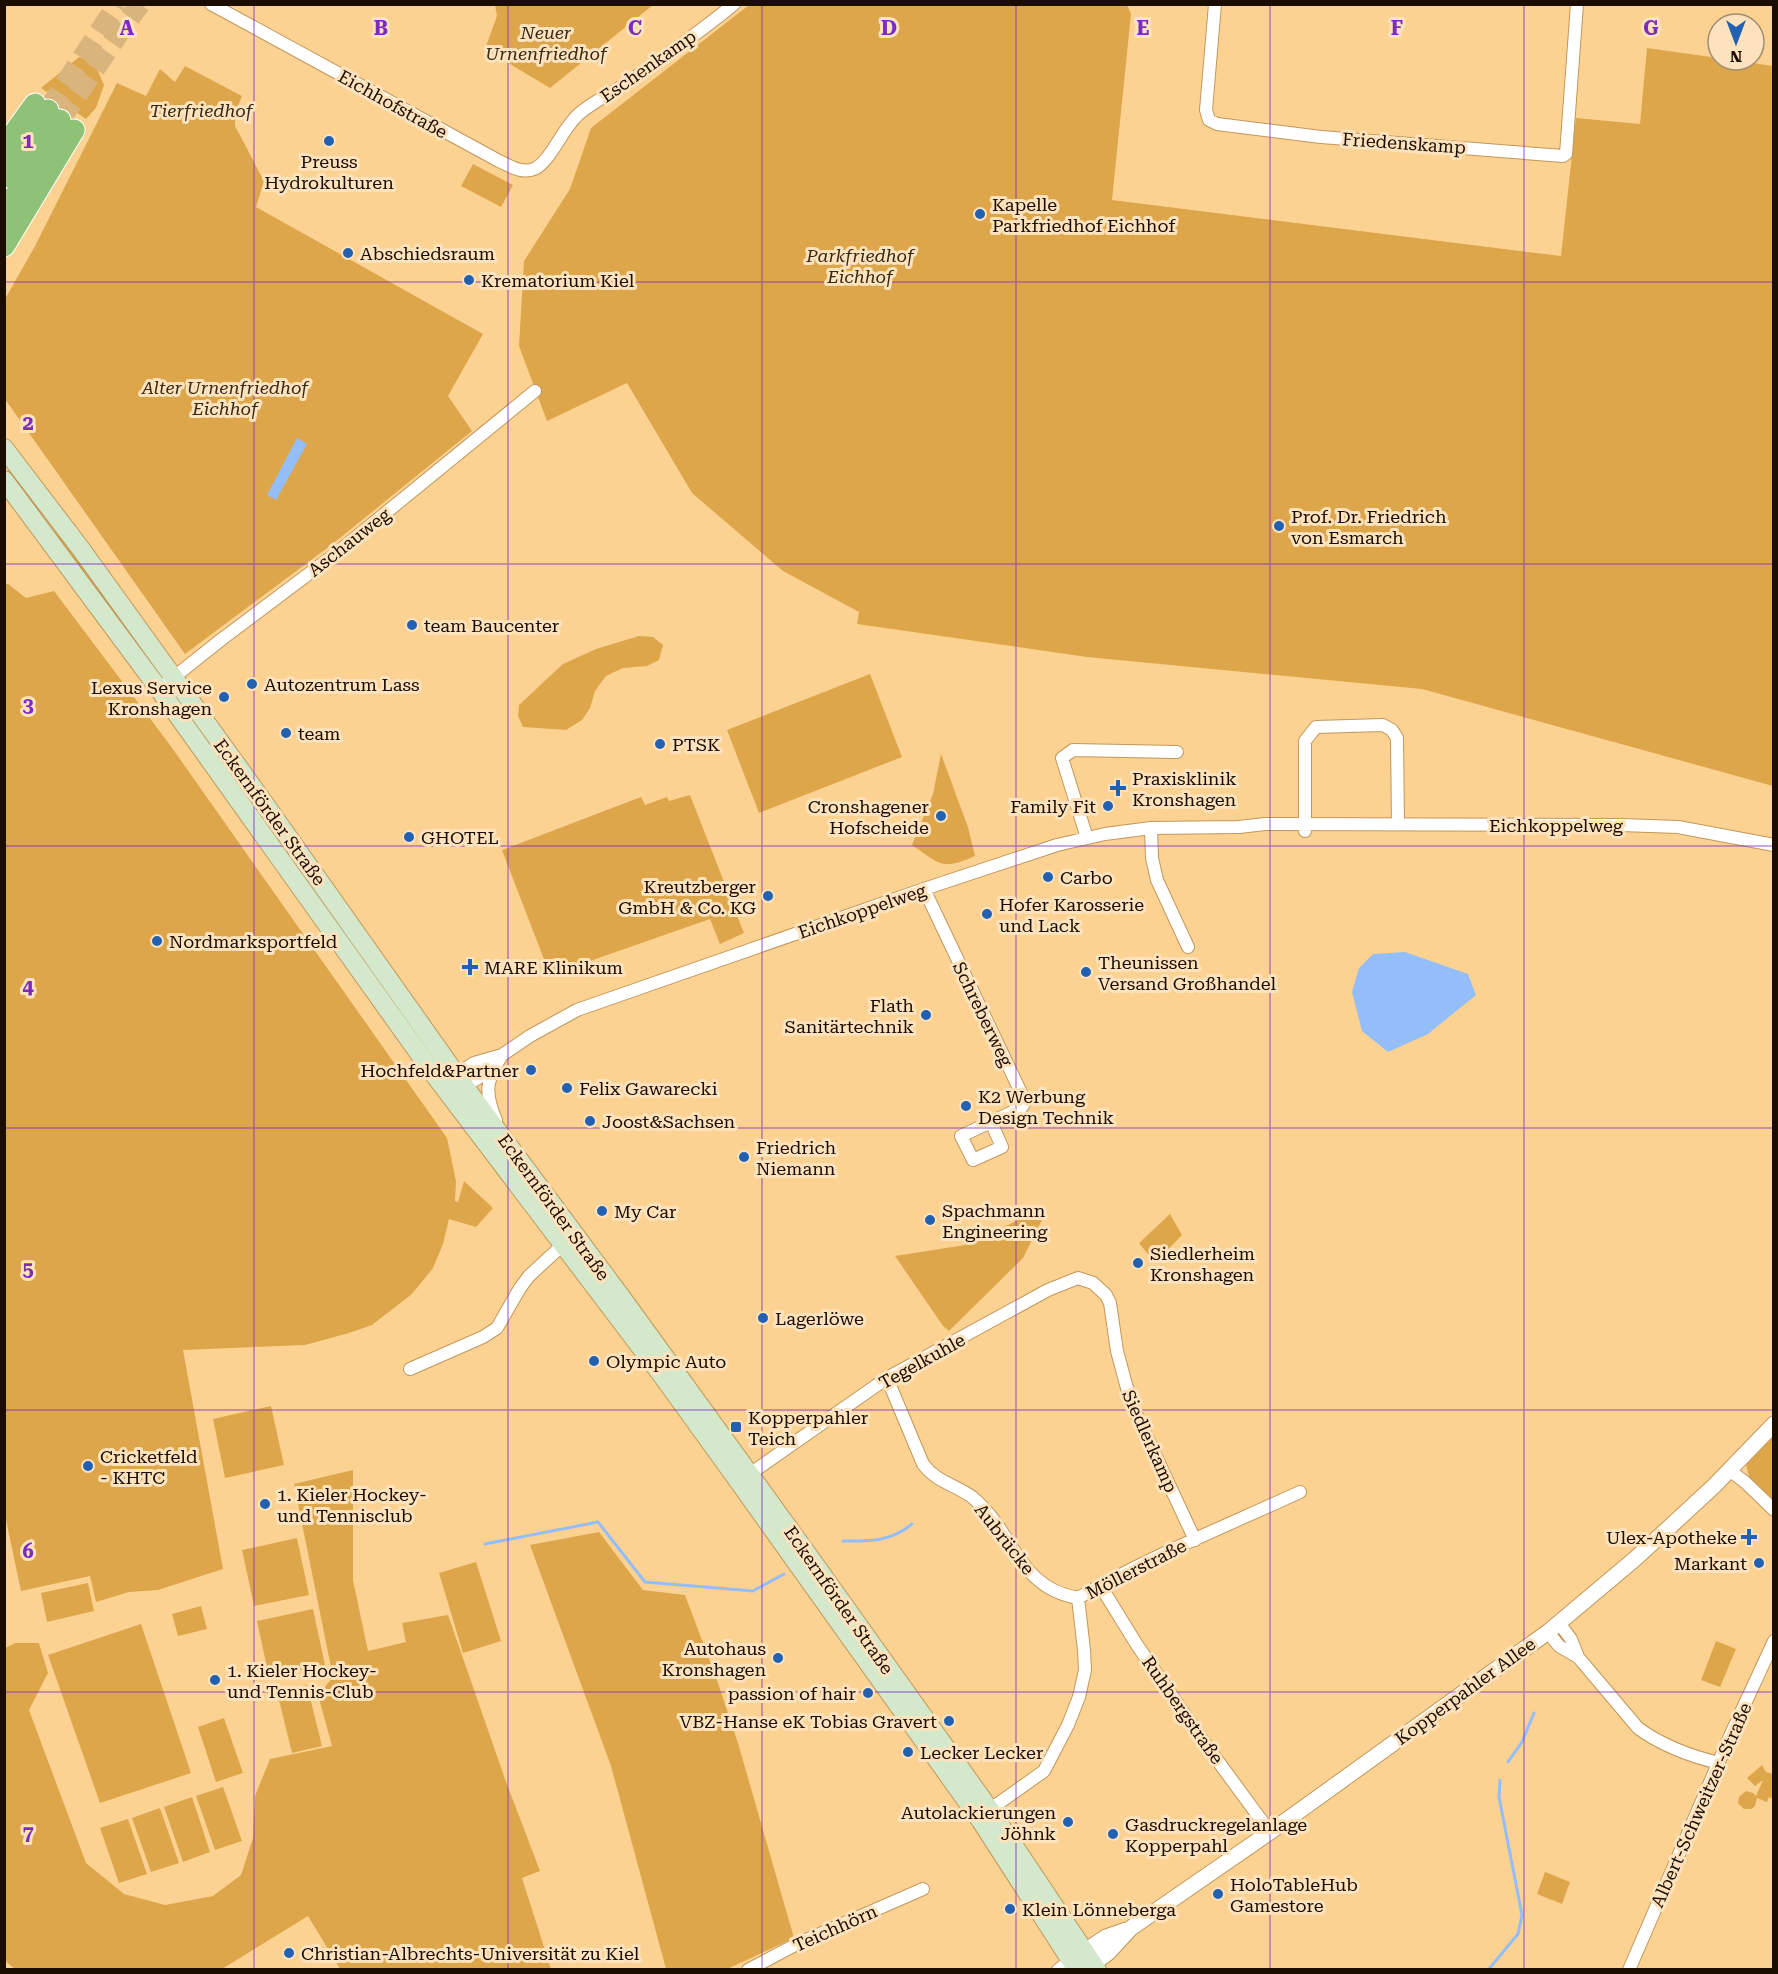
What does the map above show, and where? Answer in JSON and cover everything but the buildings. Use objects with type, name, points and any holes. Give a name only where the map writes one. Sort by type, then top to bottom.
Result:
[{"type":"highway","points":[[4,147],[54,116]]},
{"type":"highway","points":[[4,177],[54,116]]},
{"type":"highway","points":[[4,214],[54,116]]},
{"type":"highway","points":[[4,246],[54,116]]},
{"type":"main road","name":"Eckernförder Straße","points":[[4,448],[81,549],[174,678],[453,1085],[498,1130],[569,1239]]},
{"type":"main road","name":"Eckernförder Straße","points":[[4,480],[744,1478],[984,1813],[1081,1965]]},
{"type":"street","name":"Eichhofstraße","points":[[212,4],[439,129],[517,169],[527,171],[538,167],[564,130]]},
{"type":"street","name":"Eschenkamp","points":[[564,130],[579,113],[634,78],[735,4]]},
{"type":"street","name":"Friedenskamp","points":[[1215,4],[1206,110],[1209,120],[1216,124],[1321,136],[1563,156],[1566,154],[1577,4]]},
{"type":"street","name":"Aschauweg","points":[[159,689],[339,552],[535,391]]},
{"type":"street","points":[[1305,828],[1305,741],[1316,727],[1383,725],[1392,729],[1397,738],[1398,824]]},
{"type":"street","points":[[1087,838],[1062,758],[1073,750],[1177,752]]},
{"type":"street","name":"Eichkoppelweg","points":[[453,1085],[474,1063],[502,1054],[577,1010],[924,889],[1087,838],[1151,828],[1239,827],[1276,832],[1305,828],[1325,830],[1337,825],[1398,824],[1657,826],[1700,830],[1773,845]]},
{"type":"street","points":[[1151,828],[1152,858],[1157,880],[1188,947]]},
{"type":"street","name":"Schreberweg","points":[[924,889],[1024,1099],[1021,1108],[991,1122]]},
{"type":"street","name":"Eichkoppelweg","points":[[498,1130],[487,1095],[493,1069],[502,1054]]},
{"type":"street","name":"Eichkoppelweg","points":[[453,1085],[493,1069]]},
{"type":"street","points":[[410,1369],[483,1337],[497,1328],[525,1282],[569,1239]]},
{"type":"street","name":"Tegelkuhle","points":[[744,1478],[887,1378],[1048,1290],[1078,1278],[1093,1283],[1106,1295],[1110,1303]]},
{"type":"street","name":"Siedlerkamp","points":[[1110,1303],[1117,1351],[1131,1403],[1195,1540]]},
{"type":"street","name":"Aubrücke","points":[[887,1378],[928,1471],[971,1496],[992,1516],[1032,1576],[1063,1596],[1078,1598]]},
{"type":"street","name":"Kopperpahler Allee","points":[[1081,1965],[1108,1953],[1131,1928],[1270,1832],[1553,1628],[1636,1558],[1730,1470],[1773,1424]]},
{"type":"street","points":[[1730,1470],[1773,1510]]},
{"type":"street","name":"Möllerstraße","points":[[984,1813],[1044,1771],[1068,1725],[1079,1697],[1085,1670],[1078,1598],[1195,1540],[1300,1492]]},
{"type":"street","name":"Ruhbergstraße","points":[[1100,1586],[1137,1645],[1270,1832]]},
{"type":"street","points":[[1553,1628],[1559,1646],[1578,1657],[1638,1728],[1648,1736],[1679,1750],[1719,1763]]},
{"type":"street","name":"Albert-Schweitzer-Straße","points":[[1629,1970],[1773,1641]]},
{"type":"street","name":"Teichhörn","points":[[748,1970],[797,1944],[923,1889]]},
{"type":"green space","name":"Neuer Urnenfriedhof","points":[[495,4],[653,5],[550,88],[485,49],[497,16]]},
{"type":"green space","name":"Parkfriedhof Eichhof","points":[[749,5],[1127,5],[1131,14],[1112,200],[1561,256],[1576,118],[1640,124],[1647,48],[1706,56],[1706,72],[1766,72],[1766,65],[1773,66],[1773,786],[1422,689],[1087,657],[857,624],[859,612],[783,571],[692,493],[627,383],[547,421],[519,346],[524,261],[570,189],[591,128]]},
{"type":"green space","points":[[79,57],[95,64],[104,85],[96,108],[86,119],[41,88]]},
{"type":"green space","name":"Alter Urnenfriedhof Eichhof","points":[[185,66],[242,96],[235,113],[235,126],[264,181],[256,207],[483,334],[448,396],[472,431],[330,546],[185,654],[5,399],[5,299],[34,248],[117,83],[146,96],[160,69],[175,82]]},
{"type":"green space","points":[[473,164],[513,185],[501,207],[461,186]]},
{"type":"green space","points":[[4,467],[31,505],[77,556],[151,658],[146,663],[5,472]]},
{"type":"green space","name":"Nordmarksportfeld","points":[[5,584],[26,598],[54,591],[170,745],[447,1138],[456,1181],[455,1201],[458,1202],[464,1181],[493,1208],[476,1227],[449,1219],[443,1244],[433,1268],[412,1294],[372,1325],[305,1345],[183,1350],[223,1569],[158,1590],[129,1592],[96,1602],[90,1576],[21,1591],[5,1515]]},
{"type":"green space","points":[[639,636],[653,637],[663,645],[659,660],[647,666],[623,668],[606,676],[595,691],[590,708],[582,720],[566,730],[523,727],[518,716],[519,705],[563,664],[596,649]]},
{"type":"green space","points":[[870,674],[902,757],[759,813],[727,730]]},
{"type":"green space","points":[[941,754],[968,827],[975,856],[948,864],[935,861],[912,845],[933,794]]},
{"type":"green space","points":[[690,795],[744,933],[720,944],[710,919],[550,975],[502,850],[641,797],[645,805],[667,797],[669,801]]},
{"type":"green space","points":[[1040,1210],[1043,1218],[1023,1258],[949,1331],[943,1326],[895,1256],[965,1245]]},
{"type":"green space","points":[[1170,1214],[1182,1235],[1155,1263],[1139,1243]]},
{"type":"green space","points":[[271,1406],[284,1465],[225,1478],[213,1419]]},
{"type":"green space","points":[[1773,1435],[1773,1505],[1750,1481],[1746,1464]]},
{"type":"green space","points":[[353,1470],[353,1580],[368,1651],[406,1642],[402,1623],[448,1615],[505,1779],[540,1871],[522,1878],[551,1969],[340,1969],[308,1916],[222,1969],[15,1969],[4,1960],[5,1648],[15,1643],[39,1643],[48,1673],[29,1710],[86,1863],[124,1894],[165,1905],[213,1896],[241,1875],[253,1838],[255,1796],[270,1759],[332,1746],[318,1695],[333,1677],[294,1484]]},
{"type":"green space","points":[[599,1532],[643,1590],[685,1595],[738,1743],[794,1938],[727,1969],[666,1969],[611,1766],[530,1545]]},
{"type":"green space","points":[[297,1538],[309,1595],[254,1606],[242,1550]]},
{"type":"green space","points":[[476,1562],[501,1641],[463,1653],[439,1573]]},
{"type":"green space","points":[[88,1583],[94,1611],[47,1622],[41,1593]]},
{"type":"green space","points":[[201,1606],[207,1629],[178,1636],[172,1614]]},
{"type":"green space","points":[[313,1609],[325,1665],[269,1677],[257,1621]]},
{"type":"green space","points":[[141,1624],[191,1773],[100,1803],[48,1655]]},
{"type":"green space","points":[[1716,1641],[1736,1649],[1720,1687],[1701,1680]]},
{"type":"green space","points":[[307,1685],[322,1746],[292,1753],[277,1692]]},
{"type":"green space","points":[[224,1718],[243,1773],[216,1782],[198,1727]]},
{"type":"green space","points":[[1762,1765],[1766,1772],[1773,1774],[1773,1799],[1769,1797],[1767,1802],[1757,1798],[1755,1806],[1751,1809],[1744,1809],[1738,1803],[1739,1797],[1746,1791],[1756,1796],[1763,1780],[1755,1786],[1747,1778]]},
{"type":"green space","points":[[223,1787],[242,1841],[215,1850],[196,1796]]},
{"type":"green space","points":[[192,1797],[210,1852],[183,1862],[164,1807]]},
{"type":"green space","points":[[160,1808],[179,1863],[151,1872],[132,1818]]},
{"type":"green space","points":[[128,1819],[147,1874],[119,1883],[100,1828]]},
{"type":"green space","points":[[1545,1872],[1570,1882],[1562,1904],[1537,1894]]},
{"type":"water","points":[[297,438],[307,444],[276,500],[267,495]]},
{"type":"water","points":[[1405,952],[1468,974],[1476,995],[1428,1034],[1388,1052],[1362,1031],[1352,992],[1359,968],[1373,954]]},
{"type":"waterway","points":[[485,1544],[598,1522],[645,1582],[753,1591],[784,1574]]},
{"type":"waterway","points":[[843,1541],[888,1537],[912,1524]]},
{"type":"waterway","points":[[1508,1762],[1522,1742],[1534,1713]]},
{"type":"waterway","points":[[1488,1970],[1518,1934],[1522,1915],[1499,1797],[1500,1780]]},
{"type":"tunnel","points":[[48,110],[118,4]]},
{"type":"tunnel","points":[[60,120],[140,4]]},
{"type":"place","name":"Preuss Hydrokulturen","points":[[329,141]]},
{"type":"place","name":"Kapelle Parkfriedhof Eichhof","points":[[980,214]]},
{"type":"place","name":"Abschiedsraum","points":[[348,253]]},
{"type":"place","name":"Krematorium Kiel","points":[[469,280]]},
{"type":"place","name":"Prof. Dr. Friedrich von Esmarch","points":[[1279,526]]},
{"type":"place","name":"team Baucenter","points":[[412,625]]},
{"type":"place","name":"Autozentrum Lass","points":[[252,684]]},
{"type":"place","name":"Lexus Service Kronshagen","points":[[224,697]]},
{"type":"place","name":"team","points":[[286,733]]},
{"type":"place","name":"PTSK","points":[[660,744]]},
{"type":"place","name":"Praxisklinik Kronshagen","points":[[1118,788]]},
{"type":"place","name":"Family Fit","points":[[1108,806]]},
{"type":"place","name":"Cronshagener Hofscheide","points":[[941,816]]},
{"type":"place","name":"GHOTEL","points":[[409,837]]},
{"type":"place","name":"Carbo","points":[[1048,877]]},
{"type":"place","name":"Kreutzberger GmbH & Co. KG","points":[[768,896]]},
{"type":"place","name":"Hofer Karosserie und Lack","points":[[987,914]]},
{"type":"place","name":"Nordmarksportfeld","points":[[157,941]]},
{"type":"place","name":"MARE Klinikum","points":[[470,967]]},
{"type":"place","name":"Theunissen Versand Großhandel","points":[[1086,972]]},
{"type":"place","name":"Flath Sanitärtechnik","points":[[926,1015]]},
{"type":"place","name":"Hochfeld&Partner","points":[[531,1070]]},
{"type":"place","name":"Felix Gawarecki","points":[[567,1088]]},
{"type":"place","name":"K2 Werbung Design Technik","points":[[966,1106]]},
{"type":"place","name":"Joost&Sachsen","points":[[590,1121]]},
{"type":"place","name":"Friedrich Niemann","points":[[744,1157]]},
{"type":"place","name":"My Car","points":[[602,1211]]},
{"type":"place","name":"Spachmann Engineering","points":[[930,1220]]},
{"type":"place","name":"Siedlerheim Kronshagen","points":[[1138,1263]]},
{"type":"place","name":"Lagerlöwe","points":[[763,1318]]},
{"type":"place","name":"Olympic Auto","points":[[594,1361]]},
{"type":"place","name":"Kopperpahler Teich","points":[[736,1427]]},
{"type":"place","name":"Cricketfeld - KHTC","points":[[88,1466]]},
{"type":"place","name":"1. Kieler Hockey- und Tennisclub","points":[[265,1504]]},
{"type":"place","name":"Ulex-Apotheke","points":[[1749,1537]]},
{"type":"place","name":"Markant","points":[[1759,1563]]},
{"type":"place","name":"Autohaus Kronshagen","points":[[778,1658]]},
{"type":"place","name":"1. Kieler Hockey- und Tennis-Club","points":[[215,1680]]},
{"type":"place","name":"passion of hair","points":[[868,1693]]},
{"type":"place","name":"VBZ-Hanse eK Tobias Gravert","points":[[949,1721]]},
{"type":"place","name":"Lecker Lecker","points":[[908,1752]]},
{"type":"place","name":"Autolackierungen Jöhnk","points":[[1068,1822]]},
{"type":"place","name":"Gasdruckregelanlage Kopperpahl","points":[[1113,1834]]},
{"type":"place","name":"HoloTableHub Gamestore","points":[[1218,1894]]},
{"type":"place","name":"Klein Lönneberga","points":[[1010,1909]]},
{"type":"place","name":"Christian-Albrechts-Universität zu Kiel","points":[[289,1953]]},
{"type":"park label","name":"Tierfriedhof","points":[[201,110]]}]
